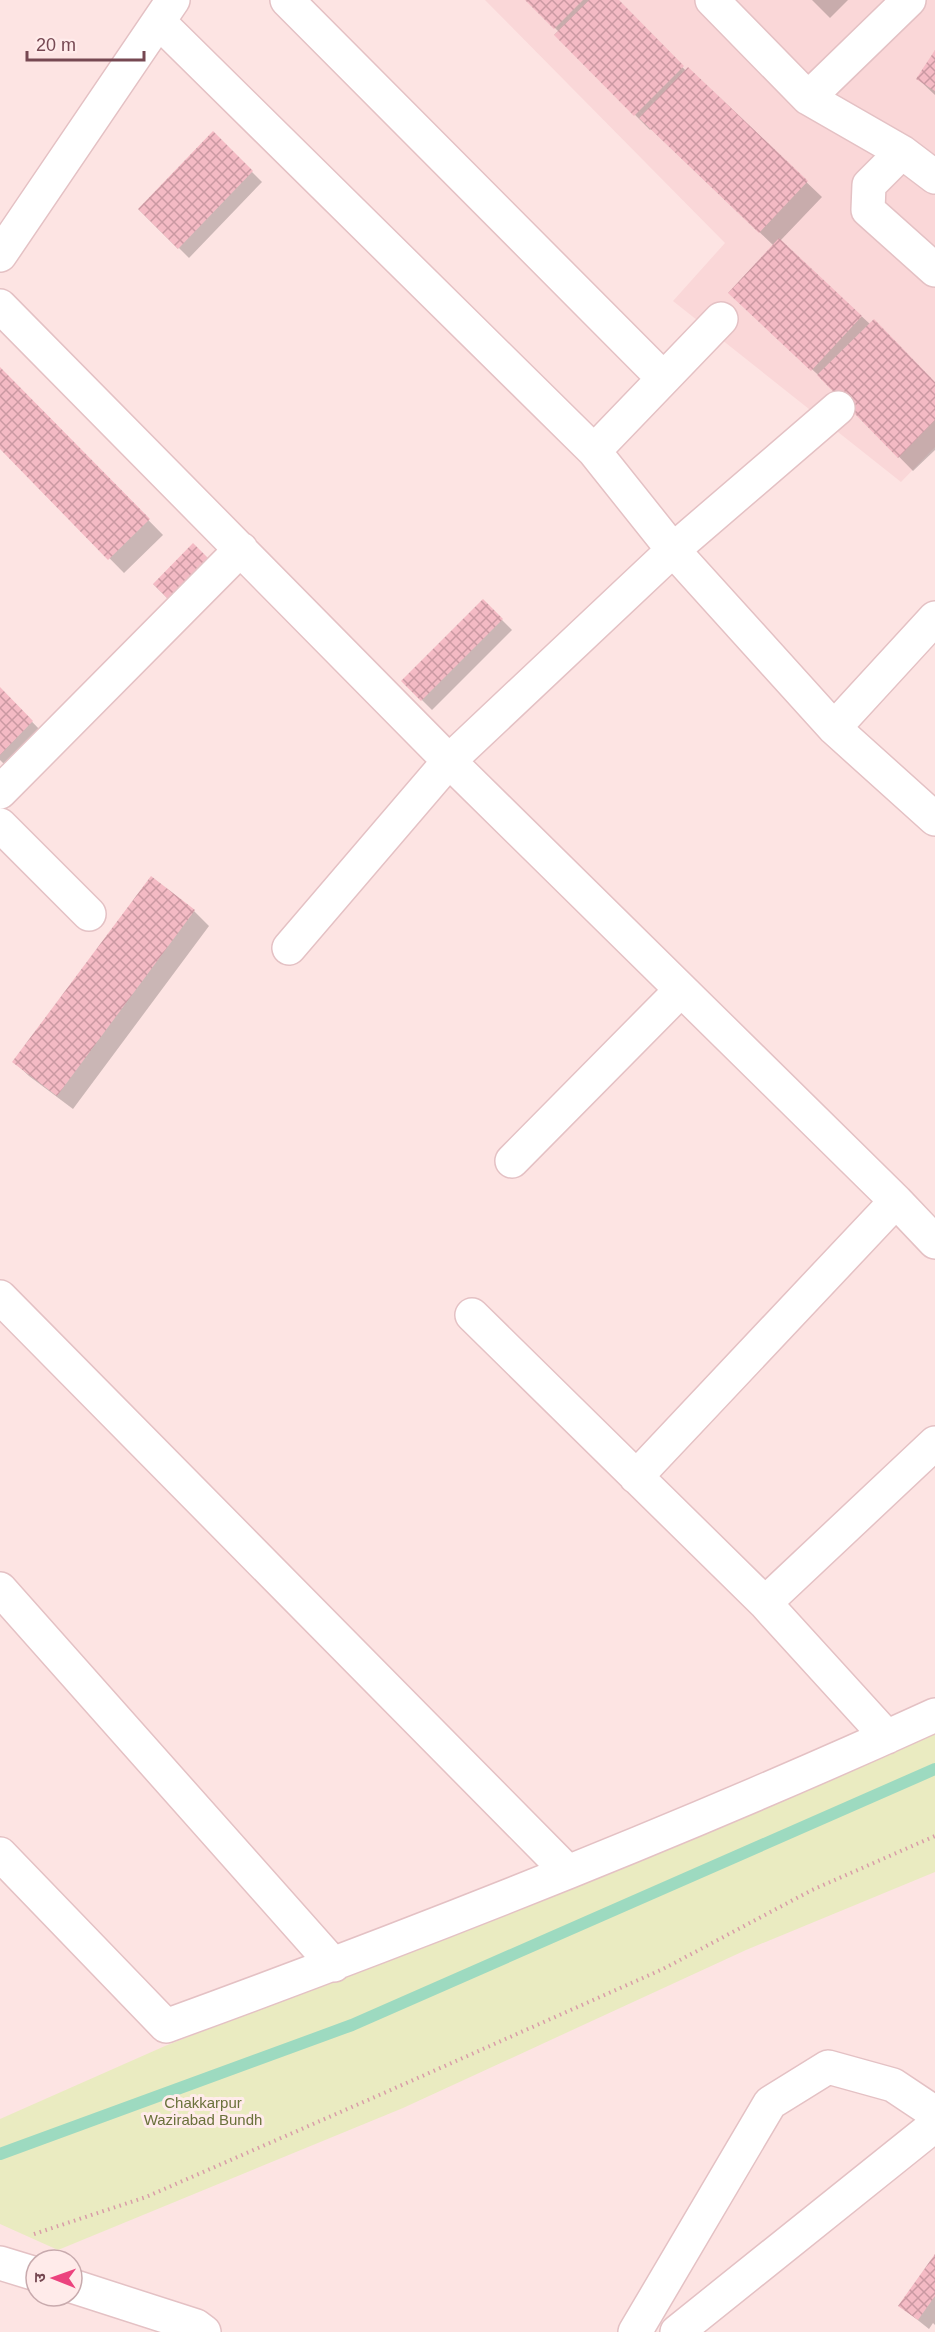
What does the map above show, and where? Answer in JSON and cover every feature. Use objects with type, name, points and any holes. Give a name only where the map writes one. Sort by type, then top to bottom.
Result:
[{"type":"street","points":[[286,0],[663,378]]},
{"type":"street","points":[[712,0],[808,98],[902,152],[935,177]]},
{"type":"street","points":[[808,98],[909,0]]},
{"type":"street","points":[[0,255],[166,11],[594,451],[673,550],[834,728],[935,819]]},
{"type":"street","points":[[902,152],[869,185],[868,210],[935,270]]},
{"type":"street","points":[[0,306],[449,761],[935,1242]]},
{"type":"street","points":[[594,451],[721,319]]},
{"type":"street","points":[[289,948],[449,761],[673,550],[838,408]]},
{"type":"street","points":[[0,792],[241,549]]},
{"type":"street","points":[[834,728],[935,618]]},
{"type":"street","points":[[0,825],[88,914]]},
{"type":"street","points":[[512,1161],[680,991]]},
{"type":"street","points":[[636,1477],[896,1201]]},
{"type":"street","points":[[0,1297],[568,1872]]},
{"type":"street","points":[[472,1315],[765,1603],[887,1737]]},
{"type":"street","points":[[765,1603],[935,1443]]},
{"type":"street","points":[[0,1589],[334,1965]]},
{"type":"street","points":[[0,1854],[166,2026],[334,1965],[568,1872],[935,1715]]},
{"type":"street","points":[[641,2330],[770,2103],[828,2067],[893,2085],[931,2107],[677,2332]]},
{"type":"street","points":[[0,2263],[24,2270]]},
{"type":"street","points":[[84,2290],[196,2326],[204,2332]]},
{"type":"path","points":[[27,2236],[146,2197],[384,2094],[663,1969],[812,1890],[935,1836]]},
{"type":"shaded area","points":[[485,0],[935,0],[935,447],[901,482],[673,301],[725,243]]},
{"type":"green space","name":"Chakkarpur Wazirabad Bundh","points":[[935,1734],[935,1872],[746,1950],[403,2108],[63,2248],[54,2248],[0,2224],[0,2119],[165,2046],[700,1836]]},
{"type":"building","points":[[525,0],[583,0],[554,29]]},
{"type":"building","points":[[589,0],[619,0],[684,66],[634,116],[554,35]]},
{"type":"building","points":[[935,50],[935,91],[916,79]]},
{"type":"building","points":[[688,67],[808,181],[759,233],[639,118]]},
{"type":"building","points":[[213,131],[253,171],[178,249],[138,209]]},
{"type":"building","points":[[779,238],[862,316],[811,371],[728,293]]},
{"type":"building","points":[[874,319],[935,382],[935,420],[898,458],[817,375]]},
{"type":"building","points":[[0,367],[150,519],[108,560],[0,449]]},
{"type":"building","points":[[193,543],[216,566],[175,606],[153,584]]},
{"type":"building","points":[[483,599],[503,619],[421,701],[401,681]]},
{"type":"building","points":[[0,687],[33,721],[0,755]]},
{"type":"building","points":[[151,876],[195,910],[57,1096],[12,1062]]},
{"type":"building","points":[[935,2254],[935,2296],[918,2320],[898,2306]]},
{"type":"waterway","points":[[0,2154],[352,2025],[935,1769]]}]
